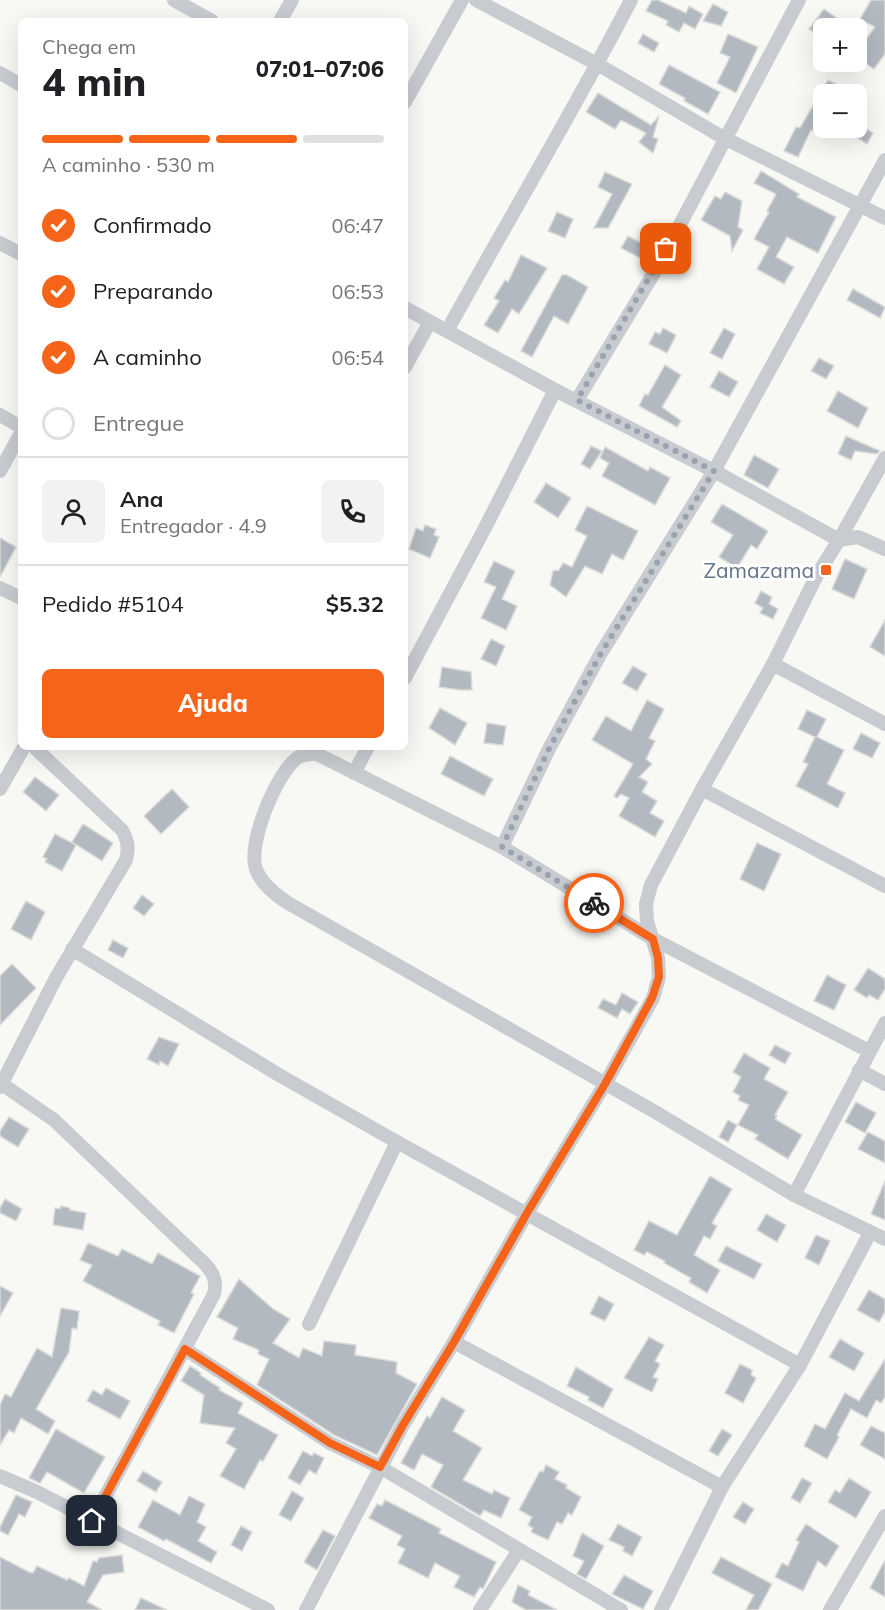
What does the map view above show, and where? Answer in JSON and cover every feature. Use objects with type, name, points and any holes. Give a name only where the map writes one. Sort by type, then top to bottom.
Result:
[{"type":"street","points":[[174,0],[207,18]]},
{"type":"street","points":[[282,18],[292,0]]},
{"type":"street","points":[[408,97],[462,0]]},
{"type":"street","points":[[476,0],[597,64],[724,138],[885,218]]},
{"type":"street","points":[[447,331],[631,0]]},
{"type":"street","points":[[577,400],[657,268],[799,0]]},
{"type":"street","points":[[0,73],[18,83]]},
{"type":"street","points":[[502,847],[549,749],[601,653],[714,471],[885,159]]},
{"type":"street","points":[[0,243],[18,252]]},
{"type":"street","points":[[408,310],[555,390],[714,471],[839,540],[858,537],[885,549]]},
{"type":"street","points":[[408,362],[430,322]]},
{"type":"street","points":[[408,672],[555,390]]},
{"type":"street","points":[[0,415],[18,425]]},
{"type":"street","points":[[0,471],[18,438]]},
{"type":"street","points":[[306,1610],[403,1425],[605,1084],[652,998],[659,977],[658,958],[646,921],[646,903],[651,885],[772,664],[817,575],[885,458]]},
{"type":"street","points":[[0,588],[18,597]]},
{"type":"street","points":[[772,664],[885,724]]},
{"type":"street","points":[[0,789],[22,750]]},
{"type":"street","points":[[37,750],[122,830],[128,841],[126,860],[57,976],[1,1086],[54,1120],[212,1270],[216,1287],[92,1521]]},
{"type":"street","points":[[354,773],[366,750]]},
{"type":"street","points":[[869,1051],[653,939],[502,847],[315,753],[295,752],[282,773],[257,831],[254,859],[256,870],[269,888],[288,903],[794,1195],[885,1239]]},
{"type":"street","points":[[702,789],[885,886]]},
{"type":"street","points":[[72,949],[279,1075],[800,1365]]},
{"type":"street","points":[[794,1195],[885,1023]]},
{"type":"street","points":[[859,1070],[885,1083]]},
{"type":"street","points":[[309,1324],[397,1142]]},
{"type":"street","points":[[661,1610],[722,1487],[800,1365],[870,1233]]},
{"type":"street","points":[[454,1342],[722,1487]]},
{"type":"street","points":[[185,1349],[330,1443],[380,1467],[621,1610]]},
{"type":"street","points":[[0,1476],[37,1492],[268,1610]]},
{"type":"street","points":[[830,1610],[885,1516]]},
{"type":"street","points":[[480,1610],[519,1550]]},
{"type":"building","points":[[652,0],[658,0],[686,13],[689,6],[703,14],[695,29],[684,23],[679,32],[666,25],[668,21],[646,11]]},
{"type":"building","points":[[871,0],[885,0],[885,54],[874,69],[867,64],[867,38],[875,27],[867,23],[867,18],[861,18]]},
{"type":"building","points":[[713,4],[728,12],[721,26],[703,21]]},
{"type":"building","points":[[824,9],[836,18],[817,18]]},
{"type":"building","points":[[643,34],[659,43],[654,52],[638,43]]},
{"type":"building","points":[[728,34],[758,47],[736,93],[717,83],[730,57],[720,53]]},
{"type":"building","points":[[669,65],[720,92],[708,114],[659,84]]},
{"type":"building","points":[[598,93],[651,125],[659,116],[653,137],[658,139],[653,153],[639,142],[646,133],[621,120],[615,129],[586,112]]},
{"type":"building","points":[[813,106],[813,131],[811,130],[798,157],[784,151],[796,127],[800,128]]},
{"type":"building","points":[[867,129],[873,133],[867,144],[857,138],[867,138]]},
{"type":"building","points":[[761,171],[799,194],[797,197],[836,217],[818,253],[787,237],[776,257],[794,267],[784,284],[757,269],[769,247],[754,239],[776,194],[754,183]]},
{"type":"building","points":[[605,172],[632,184],[608,228],[594,228],[612,194],[598,187]]},
{"type":"building","points":[[725,192],[742,201],[738,227],[743,230],[732,251],[730,236],[701,220],[715,196],[721,199]]},
{"type":"building","points":[[557,212],[573,219],[565,238],[548,231]]},
{"type":"building","points":[[628,236],[652,249],[646,261],[621,248]]},
{"type":"building","points":[[521,255],[547,268],[519,314],[512,309],[498,333],[484,325],[499,301],[494,298],[505,280],[508,282]]},
{"type":"building","points":[[562,275],[567,275],[588,287],[568,324],[554,316],[532,357],[521,351]]},
{"type":"building","points":[[853,289],[885,307],[880,318],[847,300]]},
{"type":"building","points":[[663,328],[676,335],[667,353],[649,344],[655,332],[660,334]]},
{"type":"building","points":[[724,328],[735,334],[722,359],[710,353]]},
{"type":"building","points":[[819,358],[834,366],[826,379],[811,371]]},
{"type":"building","points":[[665,365],[681,375],[662,407],[681,421],[677,427],[639,406]]},
{"type":"building","points":[[719,371],[738,382],[729,397],[710,387]]},
{"type":"building","points":[[838,391],[868,408],[858,428],[827,411]]},
{"type":"building","points":[[846,436],[880,451],[877,454],[855,451],[851,460],[838,454]]},
{"type":"building","points":[[591,446],[602,451],[590,469],[581,464]]},
{"type":"building","points":[[605,447],[648,471],[650,467],[670,478],[655,505],[602,476],[609,463],[600,458]]},
{"type":"building","points":[[754,455],[779,469],[768,488],[744,475]]},
{"type":"building","points":[[546,483],[571,498],[558,518],[534,502]]},
{"type":"building","points":[[722,504],[768,531],[757,549],[751,545],[737,568],[719,557],[733,535],[711,522]]},
{"type":"building","points":[[587,506],[638,531],[623,560],[612,554],[602,574],[585,566],[566,597],[550,585],[553,571],[559,570],[563,563],[572,567],[587,536],[575,530]]},
{"type":"building","points":[[425,525],[436,529],[434,535],[439,537],[430,558],[409,549],[416,528],[423,531]]},
{"type":"building","points":[[0,538],[16,547],[0,577]]},
{"type":"building","points":[[845,559],[867,569],[854,599],[832,589]]},
{"type":"building","points":[[494,561],[515,571],[502,599],[517,606],[506,630],[481,618],[496,587],[484,582]]},
{"type":"building","points":[[761,591],[772,597],[769,604],[778,609],[773,619],[760,613],[763,608],[755,603]]},
{"type":"building","points":[[885,620],[885,656],[870,647]]},
{"type":"building","points":[[491,639],[505,646],[496,666],[481,659]]},
{"type":"building","points":[[633,666],[647,674],[637,691],[622,683]]},
{"type":"building","points":[[442,667],[471,672],[472,690],[439,687]]},
{"type":"building","points":[[647,700],[664,709],[649,738],[655,741],[646,759],[652,764],[639,777],[648,782],[642,792],[657,801],[650,813],[664,821],[655,837],[619,816],[629,798],[621,794],[617,798],[614,796],[633,764],[592,740],[606,716],[631,731]]},
{"type":"building","points":[[440,708],[467,723],[455,745],[429,728]]},
{"type":"building","points":[[807,710],[826,719],[817,737],[844,750],[827,784],[845,793],[838,808],[796,786],[808,764],[803,762],[815,737],[798,729]]},
{"type":"building","points":[[487,723],[506,726],[503,745],[484,743]]},
{"type":"building","points":[[861,733],[880,743],[872,758],[853,749]]},
{"type":"building","points":[[450,756],[493,779],[484,796],[441,774]]},
{"type":"building","points":[[35,777],[59,795],[46,811],[23,792]]},
{"type":"building","points":[[172,789],[189,807],[161,834],[144,816]]},
{"type":"building","points":[[83,824],[113,843],[102,861],[72,842]]},
{"type":"building","points":[[55,834],[76,845],[62,871],[45,862],[47,859],[43,857]]},
{"type":"building","points":[[757,843],[781,854],[764,891],[740,879]]},
{"type":"building","points":[[142,895],[154,904],[144,916],[133,908]]},
{"type":"building","points":[[26,901],[45,912],[31,940],[11,929]]},
{"type":"building","points":[[113,940],[128,948],[123,958],[108,950]]},
{"type":"building","points":[[12,964],[36,988],[0,1025],[0,976]]},
{"type":"building","points":[[868,968],[885,979],[885,989],[878,1000],[869,995],[867,998],[854,990]]},
{"type":"building","points":[[827,975],[846,985],[834,1010],[814,1001]]},
{"type":"building","points":[[622,993],[638,1002],[630,1014],[622,1009],[617,1018],[598,1008],[603,999],[616,1005]]},
{"type":"building","points":[[159,1037],[179,1044],[168,1066],[160,1061],[159,1065],[147,1059]]},
{"type":"building","points":[[775,1045],[791,1053],[785,1064],[769,1055]]},
{"type":"building","points":[[744,1053],[770,1068],[764,1079],[788,1092],[775,1119],[802,1135],[788,1159],[755,1139],[758,1135],[738,1125],[749,1105],[738,1100],[740,1096],[733,1092],[741,1077],[733,1072]]},
{"type":"building","points":[[856,1102],[876,1113],[865,1133],[845,1122]]},
{"type":"building","points":[[9,1117],[29,1129],[18,1147],[0,1136],[0,1131]]},
{"type":"building","points":[[728,1120],[737,1125],[728,1142],[719,1137]]},
{"type":"building","points":[[868,1132],[885,1141],[885,1163],[858,1149]]},
{"type":"building","points":[[710,1176],[732,1189],[712,1223],[717,1226],[710,1239],[704,1236],[694,1255],[720,1270],[707,1293],[689,1282],[691,1278],[664,1263],[665,1261],[647,1252],[644,1255],[634,1250],[649,1221],[677,1235]]},
{"type":"building","points":[[885,1181],[885,1220],[871,1214]]},
{"type":"building","points":[[5,1199],[22,1209],[16,1221],[0,1213]]},
{"type":"building","points":[[61,1206],[86,1213],[83,1230],[53,1225],[55,1208],[60,1209]]},
{"type":"building","points":[[766,1214],[786,1225],[777,1242],[757,1230]]},
{"type":"building","points":[[816,1235],[830,1241],[819,1265],[805,1258]]},
{"type":"building","points":[[88,1243],[118,1256],[122,1249],[152,1264],[158,1253],[200,1276],[191,1293],[194,1294],[174,1333],[158,1325],[160,1321],[83,1281],[92,1265],[80,1260]]},
{"type":"building","points":[[726,1246],[762,1264],[754,1279],[718,1261]]},
{"type":"building","points":[[239,1279],[273,1309],[290,1319],[273,1343],[299,1358],[303,1348],[322,1356],[324,1341],[356,1345],[355,1355],[397,1362],[396,1373],[417,1384],[377,1455],[334,1435],[257,1385],[269,1359],[258,1354],[259,1350],[233,1339],[238,1328],[217,1317]]},
{"type":"building","points":[[0,1286],[13,1293],[0,1316]]},
{"type":"building","points":[[869,1290],[885,1299],[885,1312],[879,1322],[857,1310]]},
{"type":"building","points":[[599,1296],[614,1304],[605,1321],[590,1314]]},
{"type":"building","points":[[61,1308],[79,1311],[77,1329],[72,1328],[69,1352],[36,1409],[55,1421],[48,1434],[21,1418],[14,1433],[9,1430],[0,1445],[0,1405],[5,1394],[11,1397],[37,1348],[52,1357]]},
{"type":"building","points":[[649,1337],[664,1345],[655,1361],[660,1364],[653,1377],[658,1379],[652,1392],[624,1378]]},
{"type":"building","points":[[840,1339],[864,1353],[854,1371],[829,1357]]},
{"type":"building","points":[[885,1359],[885,1397],[881,1403],[876,1400],[867,1418],[851,1409],[827,1459],[804,1446],[815,1424],[825,1429],[845,1393],[859,1401]]},
{"type":"building","points":[[740,1364],[752,1370],[751,1375],[756,1378],[743,1403],[725,1393]]},
{"type":"building","points":[[190,1366],[220,1388],[219,1390],[243,1403],[238,1413],[278,1435],[263,1461],[260,1460],[244,1489],[220,1476],[236,1449],[226,1443],[235,1428],[200,1423],[204,1395],[181,1381]]},
{"type":"building","points":[[576,1367],[613,1389],[603,1408],[588,1400],[589,1397],[567,1386]]},
{"type":"building","points":[[106,1388],[130,1401],[120,1419],[87,1401],[93,1390],[102,1395]]},
{"type":"building","points":[[442,1397],[465,1410],[453,1431],[482,1448],[463,1480],[492,1494],[494,1490],[510,1498],[501,1518],[484,1510],[480,1516],[431,1487],[443,1465],[422,1454],[414,1470],[401,1463],[427,1416],[430,1418]]},
{"type":"building","points":[[871,1426],[885,1433],[885,1459],[860,1445]]},
{"type":"building","points":[[56,1429],[105,1457],[84,1493],[47,1472],[40,1483],[29,1478]]},
{"type":"building","points":[[722,1429],[732,1435],[718,1456],[709,1451]]},
{"type":"building","points":[[303,1451],[312,1456],[314,1453],[324,1458],[316,1474],[309,1470],[300,1485],[288,1478]]},
{"type":"building","points":[[546,1465],[559,1472],[555,1479],[567,1485],[566,1488],[581,1497],[572,1515],[568,1513],[562,1524],[557,1522],[548,1540],[531,1532],[533,1528],[528,1525],[532,1517],[519,1510],[540,1471],[543,1472]]},
{"type":"building","points":[[143,1471],[162,1482],[156,1492],[137,1481]]},
{"type":"building","points":[[802,1478],[812,1483],[800,1503],[791,1498]]},
{"type":"building","points":[[849,1478],[871,1492],[856,1518],[828,1502],[835,1490],[840,1493]]},
{"type":"building","points":[[292,1491],[304,1498],[291,1521],[279,1515]]},
{"type":"building","points":[[16,1495],[32,1502],[25,1517],[19,1514],[8,1535],[0,1531],[0,1527]]},
{"type":"building","points":[[189,1496],[205,1504],[197,1522],[206,1527],[198,1541],[217,1552],[211,1563],[138,1527],[153,1500],[180,1515]]},
{"type":"building","points":[[385,1500],[441,1529],[439,1533],[496,1562],[483,1589],[480,1587],[474,1597],[454,1587],[460,1576],[435,1563],[428,1578],[398,1563],[405,1549],[397,1545],[402,1536],[369,1518],[377,1504],[382,1506]]},
{"type":"building","points":[[743,1502],[754,1509],[745,1524],[733,1517]]},
{"type":"building","points":[[618,1524],[642,1537],[632,1556],[623,1551],[624,1547],[609,1540]]},
{"type":"building","points":[[806,1524],[839,1546],[826,1567],[818,1561],[803,1591],[775,1577],[782,1563],[788,1566],[799,1542],[796,1540]]},
{"type":"building","points":[[241,1526],[252,1532],[242,1551],[231,1545]]},
{"type":"building","points":[[323,1530],[335,1536],[317,1570],[304,1562]]},
{"type":"building","points":[[582,1533],[604,1546],[586,1579],[577,1574],[584,1561],[573,1556]]},
{"type":"building","points":[[122,1555],[124,1572],[103,1575],[87,1602],[102,1610],[0,1610],[0,1557],[29,1572],[33,1573],[37,1566],[84,1586],[93,1561]]},
{"type":"building","points":[[721,1557],[772,1584],[758,1610],[746,1610],[754,1595],[712,1573]]},
{"type":"building","points":[[885,1560],[885,1597],[870,1588]]},
{"type":"building","points":[[624,1575],[653,1591],[643,1609],[612,1594]]},
{"type":"building","points":[[518,1585],[530,1591],[528,1595],[557,1610],[526,1610],[512,1602]]},
{"type":"building","points":[[141,1598],[167,1610],[135,1610]]},
{"type":"way so far","points":[[594,903],[502,847],[549,749],[601,653],[714,471],[577,400],[657,268],[666,249]]},
{"type":"place","name":"Zamazama","points":[[826,570]]},
{"type":"route","points":[[92,1521],[185,1349],[330,1443],[380,1467],[527,1213],[605,1084],[652,998],[659,977],[658,958],[653,939],[594,903]]}]
